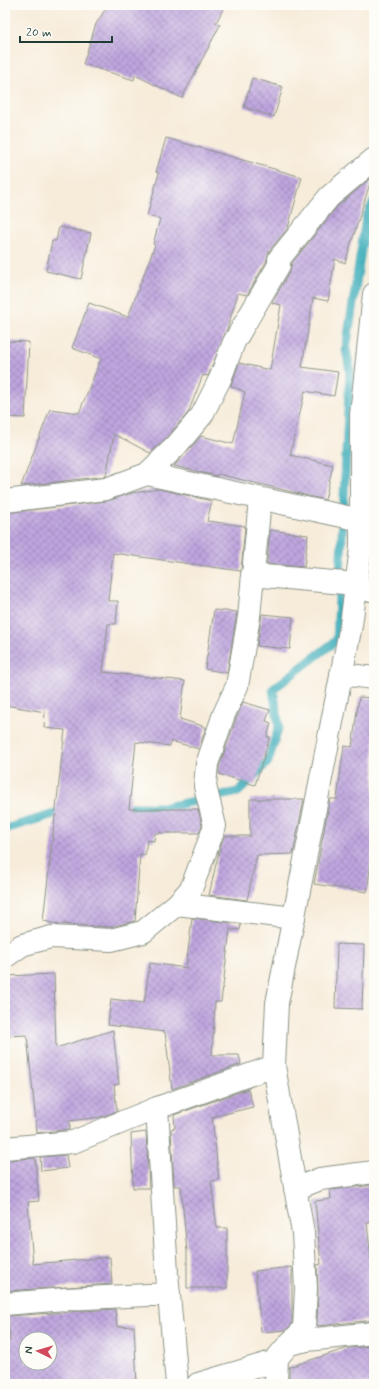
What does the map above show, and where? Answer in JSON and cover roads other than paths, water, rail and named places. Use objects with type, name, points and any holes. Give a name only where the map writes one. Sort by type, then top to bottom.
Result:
[{"type":"street","points":[[5,501],[106,489],[147,474],[176,446],[202,415],[220,380],[234,342],[279,265],[279,259],[329,197],[374,159]]},
{"type":"street","points":[[198,1384],[272,1362],[304,1329],[306,1288],[303,1233],[274,1066],[278,1003],[341,674],[351,625],[362,588],[361,415],[374,294]]},
{"type":"street","points":[[147,474],[361,520]]},
{"type":"street","points":[[5,957],[22,945],[51,937],[111,940],[142,932],[177,904],[191,889],[215,826],[205,786],[207,764],[224,714],[237,686],[248,624],[260,499]]},
{"type":"street","points":[[252,575],[362,588]]},
{"type":"street","points":[[341,674],[374,678]]},
{"type":"street","points":[[177,904],[294,918]]},
{"type":"street","points":[[5,1148],[73,1142],[157,1108],[274,1066]]},
{"type":"street","points":[[157,1108],[169,1294],[177,1384]]},
{"type":"street","points":[[296,1189],[320,1179],[374,1172]]},
{"type":"street","points":[[5,1304],[65,1299],[169,1294]]},
{"type":"street","points":[[283,1351],[307,1340],[374,1333]]},
{"type":"street","points":[[276,1384],[283,1351]]},
{"type":"waterway","points":[[117,807],[166,807],[238,792],[268,762],[279,726],[273,689],[337,640],[350,371],[346,349],[366,218],[374,201]]},
{"type":"waterway","points":[[5,829],[67,810]]}]
